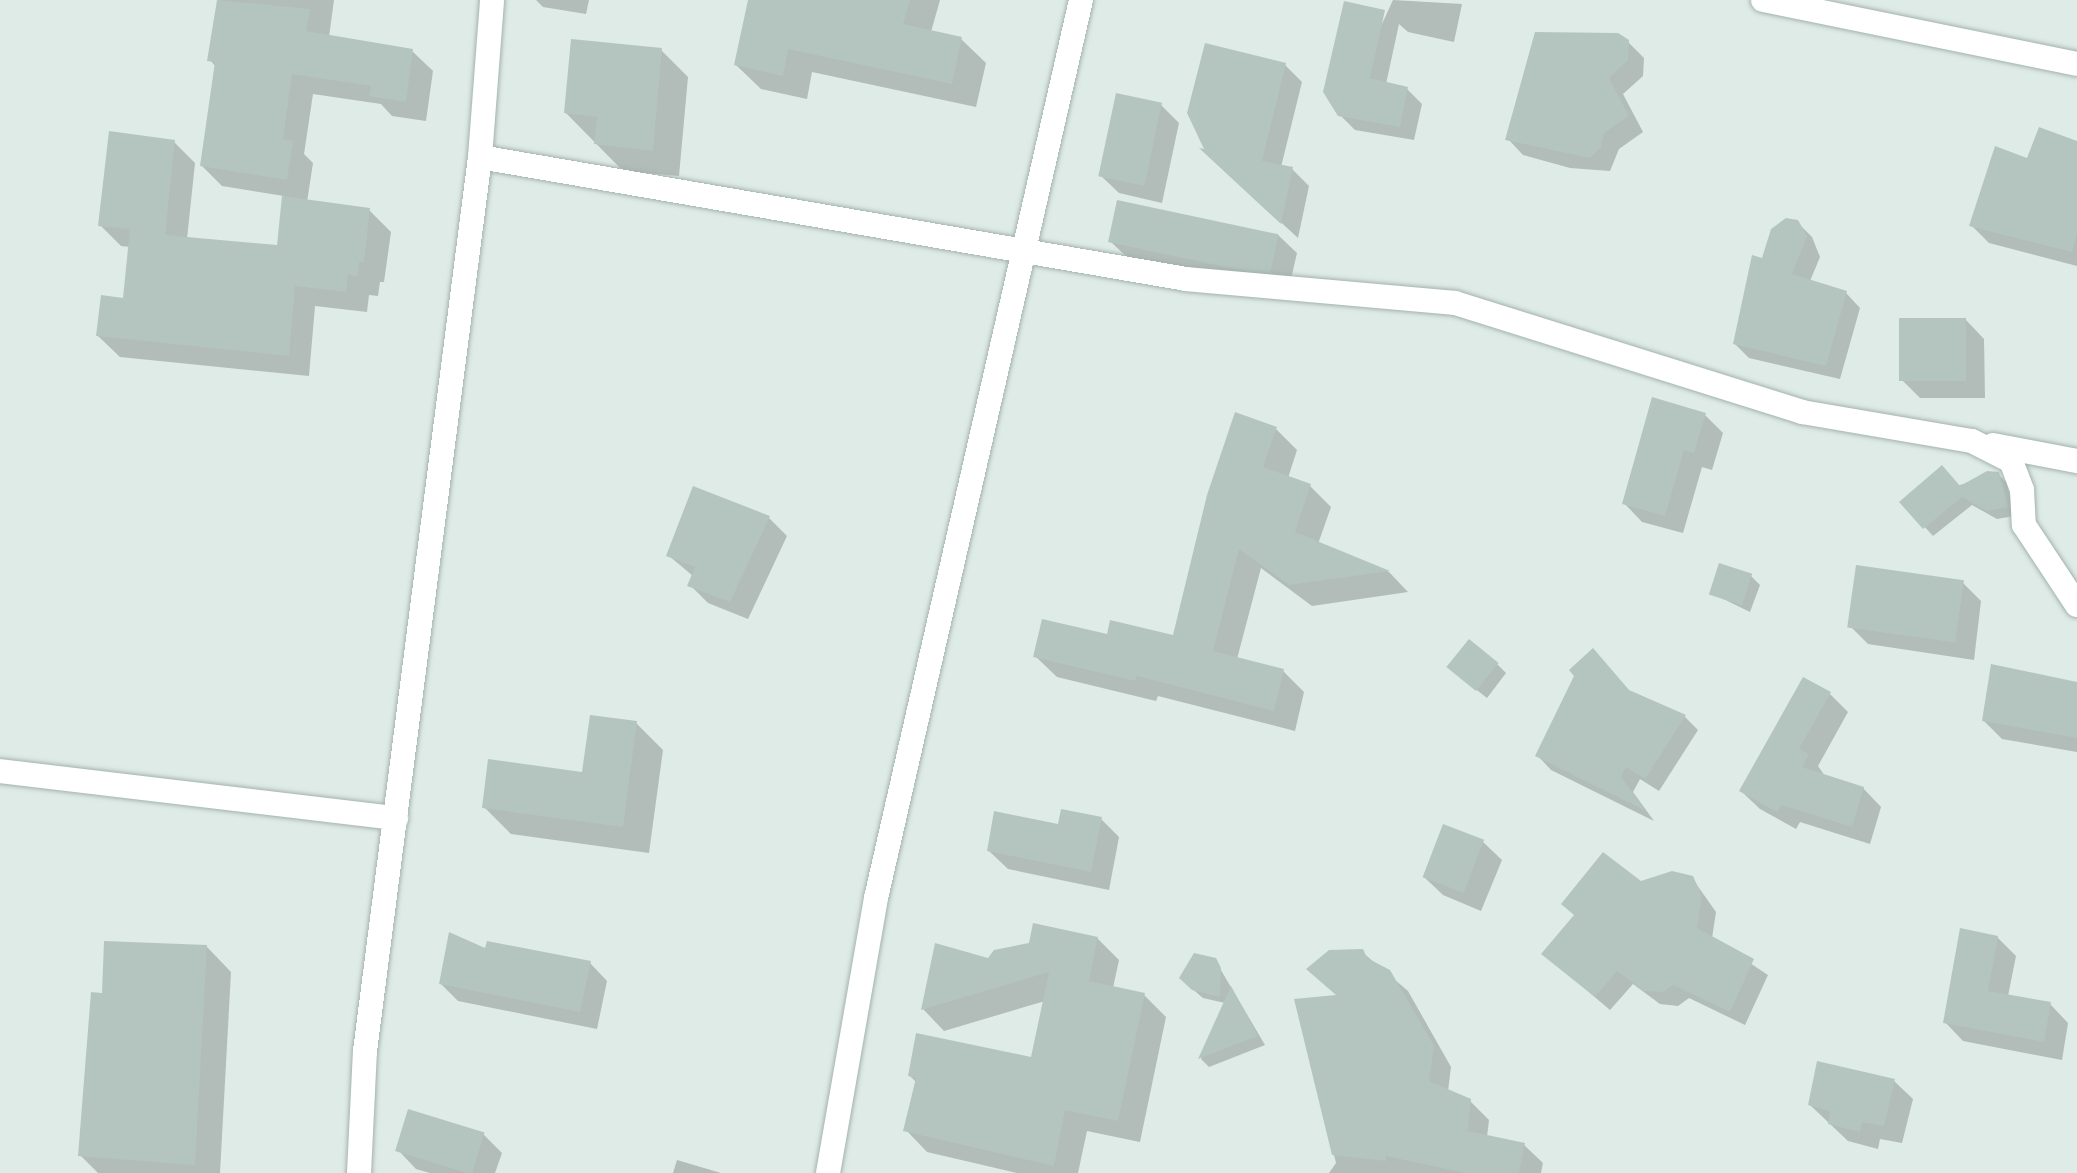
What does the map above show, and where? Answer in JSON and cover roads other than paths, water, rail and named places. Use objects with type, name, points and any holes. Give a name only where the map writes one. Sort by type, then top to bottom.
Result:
[{"type":"street","points":[[359,1173],[365,1051],[480,157],[492,0]]},
{"type":"street","points":[[828,1173],[876,898],[1026,254],[1081,0]]},
{"type":"street","points":[[1763,0],[1900,24],[2077,64]]},
{"type":"street","points":[[480,157],[1026,254],[1186,279],[1455,303],[1802,412],[2077,461]]},
{"type":"street","points":[[1972,441],[2011,461],[2022,490],[2024,525],[2077,605]]},
{"type":"street","points":[[0,771],[396,818]]}]
